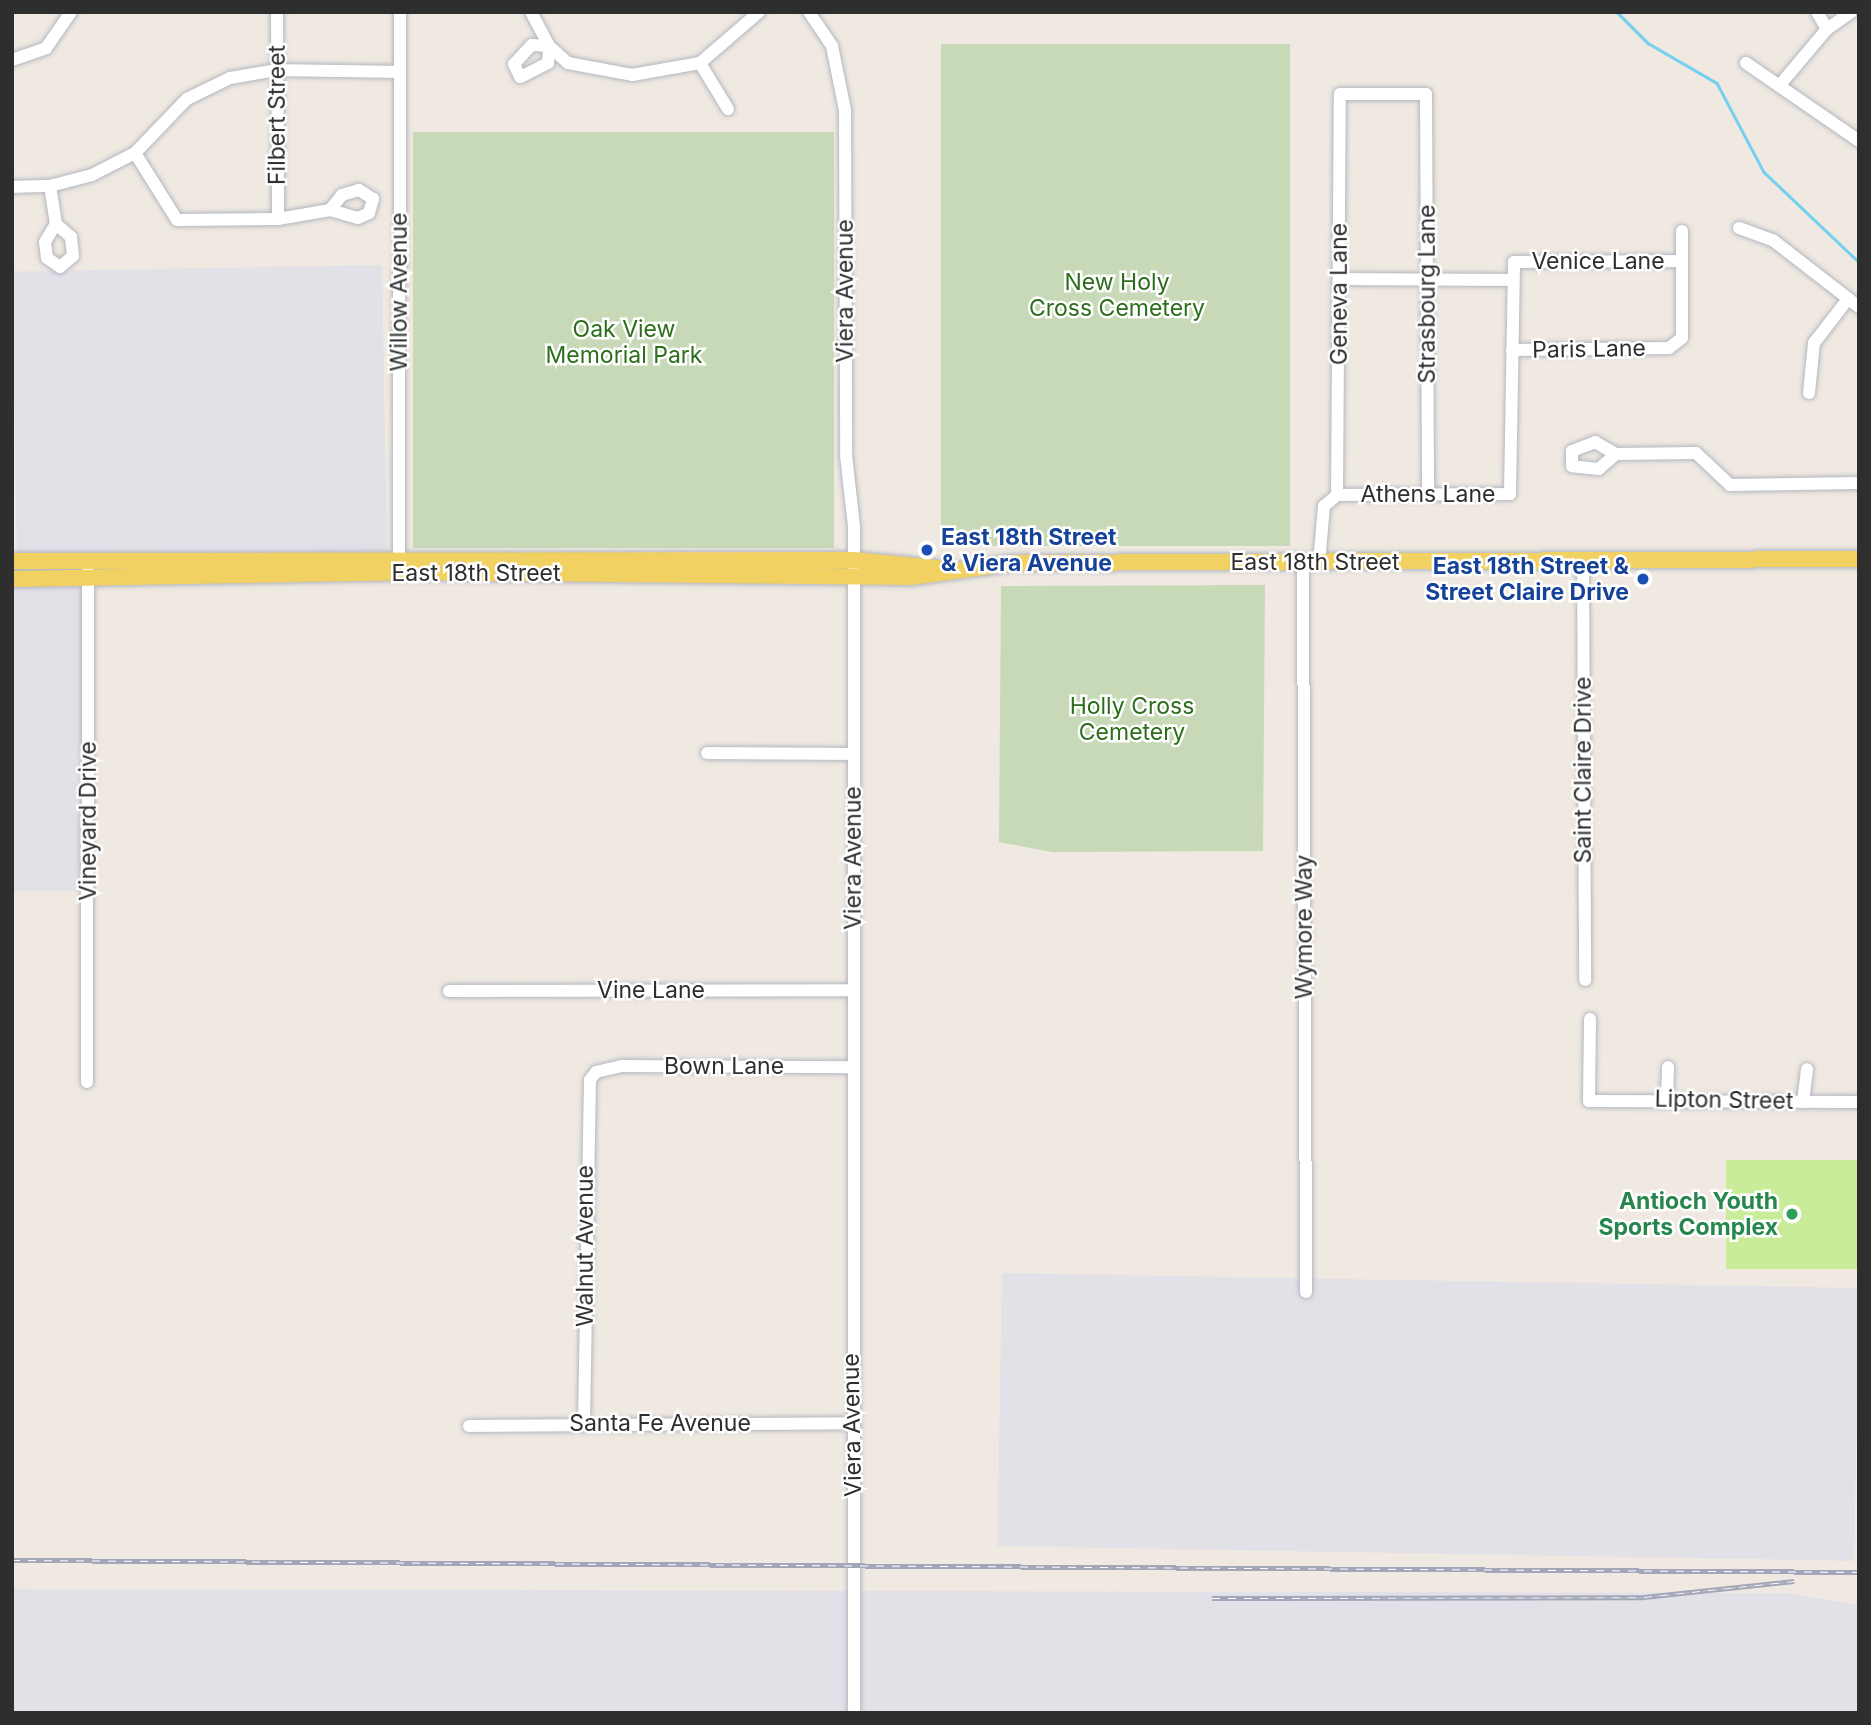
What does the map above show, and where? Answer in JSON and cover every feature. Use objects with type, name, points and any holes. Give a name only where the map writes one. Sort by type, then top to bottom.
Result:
[{"type":"main road","name":"East 18th Street","points":[[12,561],[399,566],[853,567],[911,577],[939,568],[1859,559]]},
{"type":"main road","name":"East 18th Street","points":[[12,579],[89,579],[399,566]]},
{"type":"street","points":[[12,60],[46,48],[71,12]]},
{"type":"street","name":"Filbert Street","points":[[277,12],[278,219]]},
{"type":"street","name":"Willow Avenue","points":[[399,566],[400,12]]},
{"type":"street","points":[[531,12],[549,46],[568,63],[599,74],[670,71],[699,62],[759,12]]},
{"type":"street","name":"Viera Avenue","points":[[809,12],[832,46],[845,110],[846,455],[853,567],[851,1423],[854,1713]]},
{"type":"street","points":[[1817,12],[1827,29]]},
{"type":"street","points":[[1779,86],[1827,29],[1847,13]]},
{"type":"street","points":[[699,62],[728,109]]},
{"type":"street","points":[[1746,62],[1859,141]]},
{"type":"street","points":[[12,187],[50,186],[135,153],[187,99],[230,78],[277,70],[400,72]]},
{"type":"street","name":"Strasbourg Lane","points":[[1340,94],[1426,94],[1428,494]]},
{"type":"street","name":"Geneva Lane","points":[[1337,495],[1340,94]]},
{"type":"street","points":[[135,153],[177,220],[278,219],[330,210]]},
{"type":"street","points":[[50,186],[56,224]]},
{"type":"street","points":[[1739,228],[1774,241],[1853,303],[1814,343],[1809,393]]},
{"type":"street","name":"Paris Lane","points":[[1512,350],[1669,348],[1682,338],[1682,231]]},
{"type":"street","name":"Venice Lane","points":[[1339,279],[1510,280],[1514,262],[1682,261]]},
{"type":"street","points":[[1510,280],[1512,350]]},
{"type":"street","name":"Athens Lane","points":[[1320,563],[1324,506],[1337,495],[1510,494],[1512,350]]},
{"type":"street","points":[[1616,454],[1696,453],[1730,485],[1859,483]]},
{"type":"street","name":"Vineyard Drive","points":[[87,1082],[89,561]]},
{"type":"street","name":"Saint Claire Drive","points":[[1583,561],[1586,980]]},
{"type":"street","name":"Wymore Way","points":[[1303,563],[1306,1292]]},
{"type":"street","points":[[707,752],[854,754]]},
{"type":"street","name":"Vine Lane","points":[[449,991],[853,990]]},
{"type":"street","name":"Lipton Street","points":[[1590,1019],[1589,1101],[1667,1097],[1859,1102]]},
{"type":"street","name":"Bown Lane","points":[[596,1072],[623,1066],[852,1067]]},
{"type":"street","points":[[1667,1097],[1668,1068]]},
{"type":"street","points":[[1802,1102],[1807,1069]]},
{"type":"street","name":"Walnut Avenue","points":[[584,1423],[587,1091],[596,1072]]},
{"type":"street","name":"Santa Fe Avenue","points":[[469,1426],[851,1423]]},
{"type":"shaded area","points":[[382,265],[387,551],[17,557],[12,271]]},
{"type":"shaded area","points":[[12,583],[82,583],[82,891],[12,891]]},
{"type":"shaded area","points":[[1002,1273],[1859,1288],[1854,1561],[997,1546]]},
{"type":"shaded area","points":[[12,1589],[1787,1593],[1859,1605],[1859,1713],[12,1713]]},
{"type":"green space","name":"New Holy Cross Cemetery","points":[[941,44],[1290,44],[1290,546],[941,546]]},
{"type":"green space","name":"Oak View Memorial Park","points":[[413,132],[834,132],[834,548],[413,548]]},
{"type":"green space","name":"Holly Cross Cemetery","points":[[1265,585],[1263,851],[1052,852],[999,842],[1001,586]]},
{"type":"green space","name":"Antioch Youth Sports Complex","points":[[1726,1160],[1859,1160],[1859,1269],[1726,1269]]},
{"type":"waterway","points":[[1617,12],[1648,43],[1717,83],[1764,172],[1859,262]]},
{"type":"railway","points":[[12,1560],[1859,1572]]},
{"type":"railway","points":[[1212,1598],[1644,1597],[1794,1581]]},
{"type":"place","name":"East 18th Street & Viera Avenue","points":[[927,550]]},
{"type":"place","name":"East 18th Street & Street Claire Drive","points":[[1643,579]]},
{"type":"place","name":"Antioch Youth Sports Complex","points":[[1792,1214]]}]
